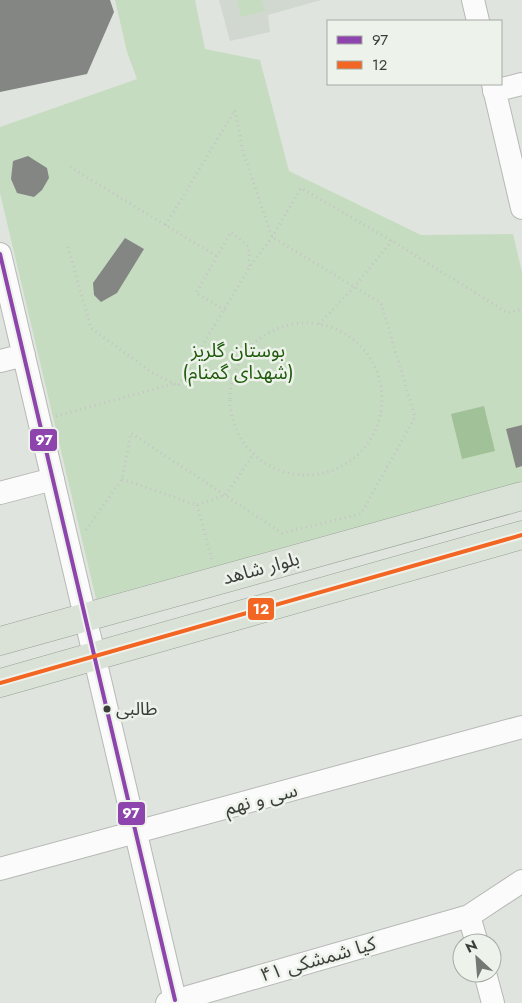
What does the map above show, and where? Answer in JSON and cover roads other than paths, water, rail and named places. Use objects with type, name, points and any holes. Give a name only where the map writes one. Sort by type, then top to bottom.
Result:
[{"type":"main road","name":"بلوار شاهد","points":[[0,641],[522,496]]},
{"type":"main road","name":"بلوار شاهد","points":[[0,683],[522,535]]},
{"type":"street","points":[[473,0],[478,20]]},
{"type":"street","points":[[522,84],[493,87],[522,205]]},
{"type":"street","points":[[0,254],[136,833],[171,1002]]},
{"type":"street","points":[[0,361],[24,355]]},
{"type":"street","points":[[0,493],[53,479]]},
{"type":"street","name":"سی و نهم","points":[[0,869],[522,727]]},
{"type":"street","name":"۴۱ کیا شمشکی","points":[[171,1002],[469,916],[522,881]]},
{"type":"street","points":[[469,916],[474,933]]},
{"type":"street","points":[[488,983],[493,1003]]},
{"type":"place","name":"طالبی","points":[[107,709]]},
{"type":"park label","name":"بوستان گلریز (شهدای گمنام)","points":[[238,361]]}]
